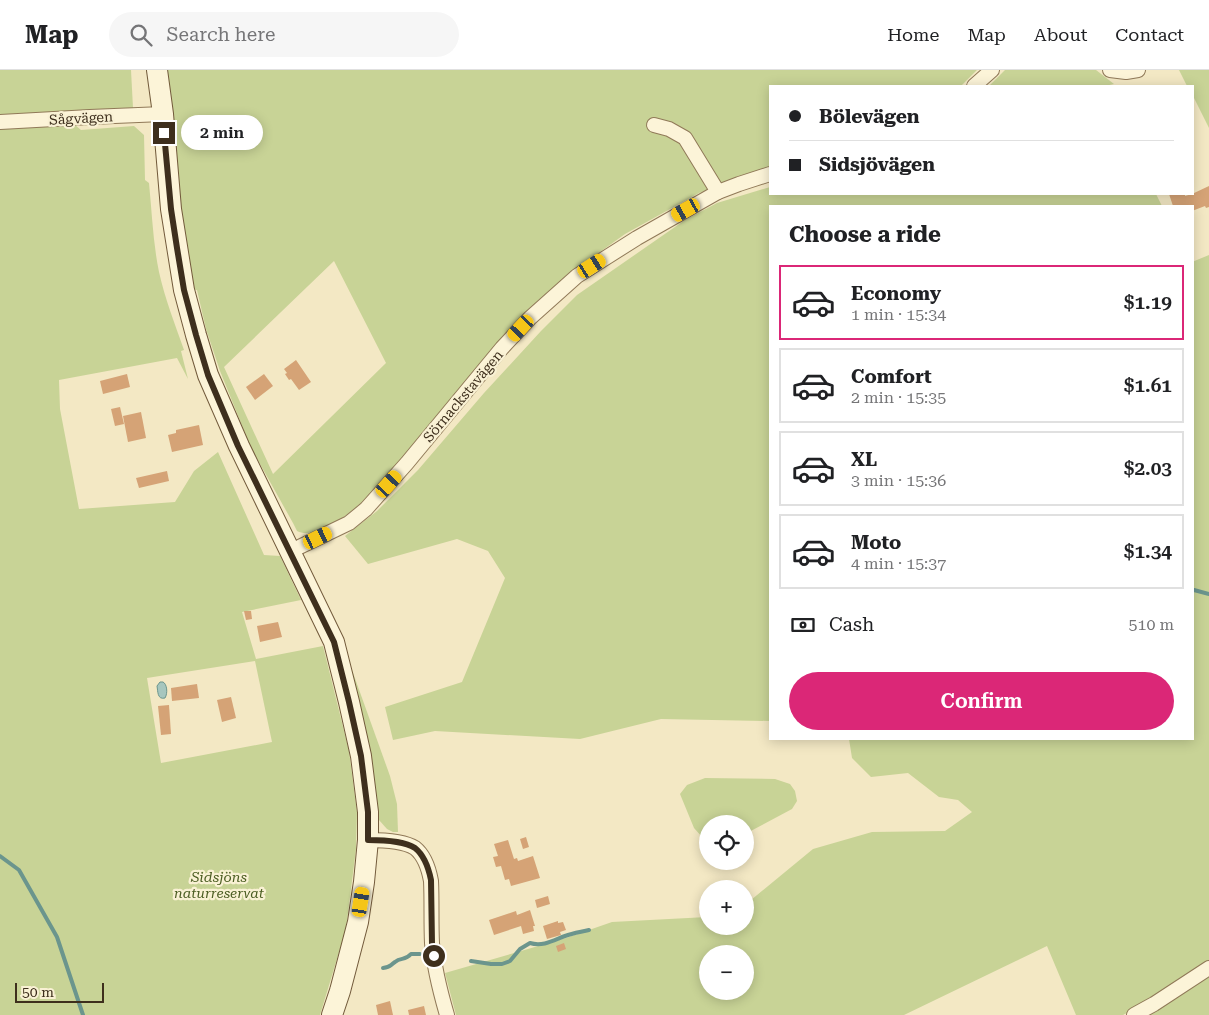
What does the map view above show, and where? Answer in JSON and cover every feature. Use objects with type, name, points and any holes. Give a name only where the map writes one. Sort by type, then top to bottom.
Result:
[{"type":"main road","points":[[157,70],[163,114],[171,209],[184,290],[196,335],[208,375],[238,446],[334,642],[361,756],[368,812],[368,840],[364,882],[358,922],[332,1015]]},
{"type":"street","points":[[975,85],[992,70]]},
{"type":"street","points":[[1110,70],[1126,72],[1138,70]]},
{"type":"street","name":"Sågvägen","points":[[0,122],[90,116],[163,114]]},
{"type":"street","points":[[654,125],[669,129],[685,138],[718,192]]},
{"type":"street","name":"Sörnackstavägen","points":[[290,551],[349,523],[366,509],[407,463],[502,348],[530,318],[577,276],[636,238],[718,192],[769,174]]},
{"type":"street","points":[[368,840],[403,843],[415,848],[426,864],[431,880],[432,944],[439,987],[447,1015]]},
{"type":"street","points":[[1134,1015],[1209,968]]},
{"type":"green space","points":[[0,70],[131,70],[133,108],[0,116]]},
{"type":"green space","points":[[164,70],[977,70],[962,85],[769,85],[769,168],[699,193],[625,234],[564,278],[524,316],[367,499],[334,523],[314,532],[305,533],[297,531],[251,448],[220,371],[206,329],[197,290],[191,289]],"holes":[[[334,261],[386,363],[273,474],[224,367]]]},
{"type":"green space","points":[[1005,70],[1096,70],[1114,84],[1110,85],[990,85]]},
{"type":"green space","points":[[1179,70],[1209,70],[1209,128],[1194,98],[1194,85],[1186,85]]},
{"type":"green space","name":"Sidsjöns naturreservat","points":[[69,120],[81,130],[134,126],[144,135],[145,180],[149,183],[157,261],[164,292],[184,350],[181,351],[188,379],[177,358],[59,380],[60,409],[79,509],[175,502],[194,471],[218,452],[264,555],[280,556],[301,600],[242,612],[256,659],[323,646],[349,751],[357,812],[356,849],[346,929],[320,1015],[0,1015],[0,124]],"holes":[[[255,661],[272,742],[161,763],[147,678]]]},
{"type":"green space","points":[[769,187],[769,195],[1156,195],[1162,205],[769,205],[769,721],[661,719],[580,739],[435,731],[393,740],[385,707],[462,682],[505,578],[488,551],[457,539],[368,564],[345,536],[377,511],[418,470],[484,393],[577,295],[685,220],[717,203]]},
{"type":"green space","points":[[1209,255],[1209,962],[1123,1015],[1076,1015],[1047,946],[904,1015],[456,1015],[445,973],[566,938],[612,922],[699,917],[699,935],[754,935],[754,898],[813,849],[872,832],[945,831],[972,812],[958,800],[939,797],[908,773],[871,777],[852,758],[849,740],[1194,740],[1194,261]]},
{"type":"green space","points":[[352,670],[390,776],[397,804],[398,832],[387,829],[379,820]]},
{"type":"green space","points":[[705,778],[775,779],[790,784],[795,791],[797,801],[792,809],[754,829],[754,815],[699,815],[699,834],[694,828],[680,794],[687,785]]},
{"type":"green space","points":[[1209,975],[1209,1015],[1144,1015]]},
{"type":"water","points":[[160,682],[163,682],[166,687],[167,694],[165,698],[161,698],[158,695],[157,686]]},
{"type":"building","points":[[1209,186],[1209,207],[1206,208],[1205,206],[1194,210],[1194,205],[1173,205],[1169,195],[1185,196],[1194,195],[1194,193]]},
{"type":"building","points":[[296,360],[311,382],[299,390],[291,379],[289,380],[284,369]]},
{"type":"building","points":[[127,374],[130,387],[103,394],[100,381]]},
{"type":"building","points":[[264,374],[273,386],[255,400],[246,387]]},
{"type":"building","points":[[120,407],[124,424],[115,426],[111,409]]},
{"type":"building","points":[[141,412],[146,438],[128,442],[123,416]]},
{"type":"building","points":[[199,425],[203,445],[172,452],[168,435],[176,433],[176,430]]},
{"type":"building","points":[[167,471],[169,481],[139,488],[136,478]]},
{"type":"building","points":[[244,611],[251,611],[252,619],[246,620]]},
{"type":"building","points":[[278,622],[282,637],[260,642],[257,626]]},
{"type":"building","points":[[197,684],[199,698],[172,701],[171,688]]},
{"type":"building","points":[[231,697],[236,718],[222,722],[217,700]]},
{"type":"building","points":[[169,705],[171,734],[161,735],[158,706]]},
{"type":"building","points":[[526,837],[529,847],[523,849],[520,839]]},
{"type":"building","points":[[508,840],[514,859],[517,858],[518,861],[533,856],[540,878],[511,886],[509,879],[505,880],[501,866],[496,867],[493,857],[498,856],[494,844]]},
{"type":"building","points":[[548,896],[550,904],[537,908],[535,900]]},
{"type":"building","points":[[530,910],[535,926],[533,926],[534,931],[523,934],[521,926],[494,935],[489,920],[516,911],[517,915]]},
{"type":"building","points":[[558,921],[558,923],[563,922],[566,930],[560,932],[561,935],[547,939],[543,926]]},
{"type":"building","points":[[564,943],[566,949],[558,952],[556,946]]},
{"type":"building","points":[[390,1001],[393,1015],[378,1015],[376,1005]]},
{"type":"building","points":[[424,1006],[426,1015],[409,1015],[408,1010]]},
{"type":"waterway","points":[[1194,590],[1209,594]]},
{"type":"waterway","points":[[0,856],[19,870],[57,937],[83,1015]]},
{"type":"waterway","points":[[471,961],[502,964],[510,961],[520,949],[530,943],[544,944],[589,930]]},
{"type":"waterway","points":[[383,968],[389,967],[411,954],[420,954]]},
{"type":"route","points":[[164,133],[171,209],[184,290],[208,375],[238,446],[334,642],[361,756],[368,812],[368,840],[403,843],[415,848],[426,864],[431,880],[432,944],[434,956]]}]
